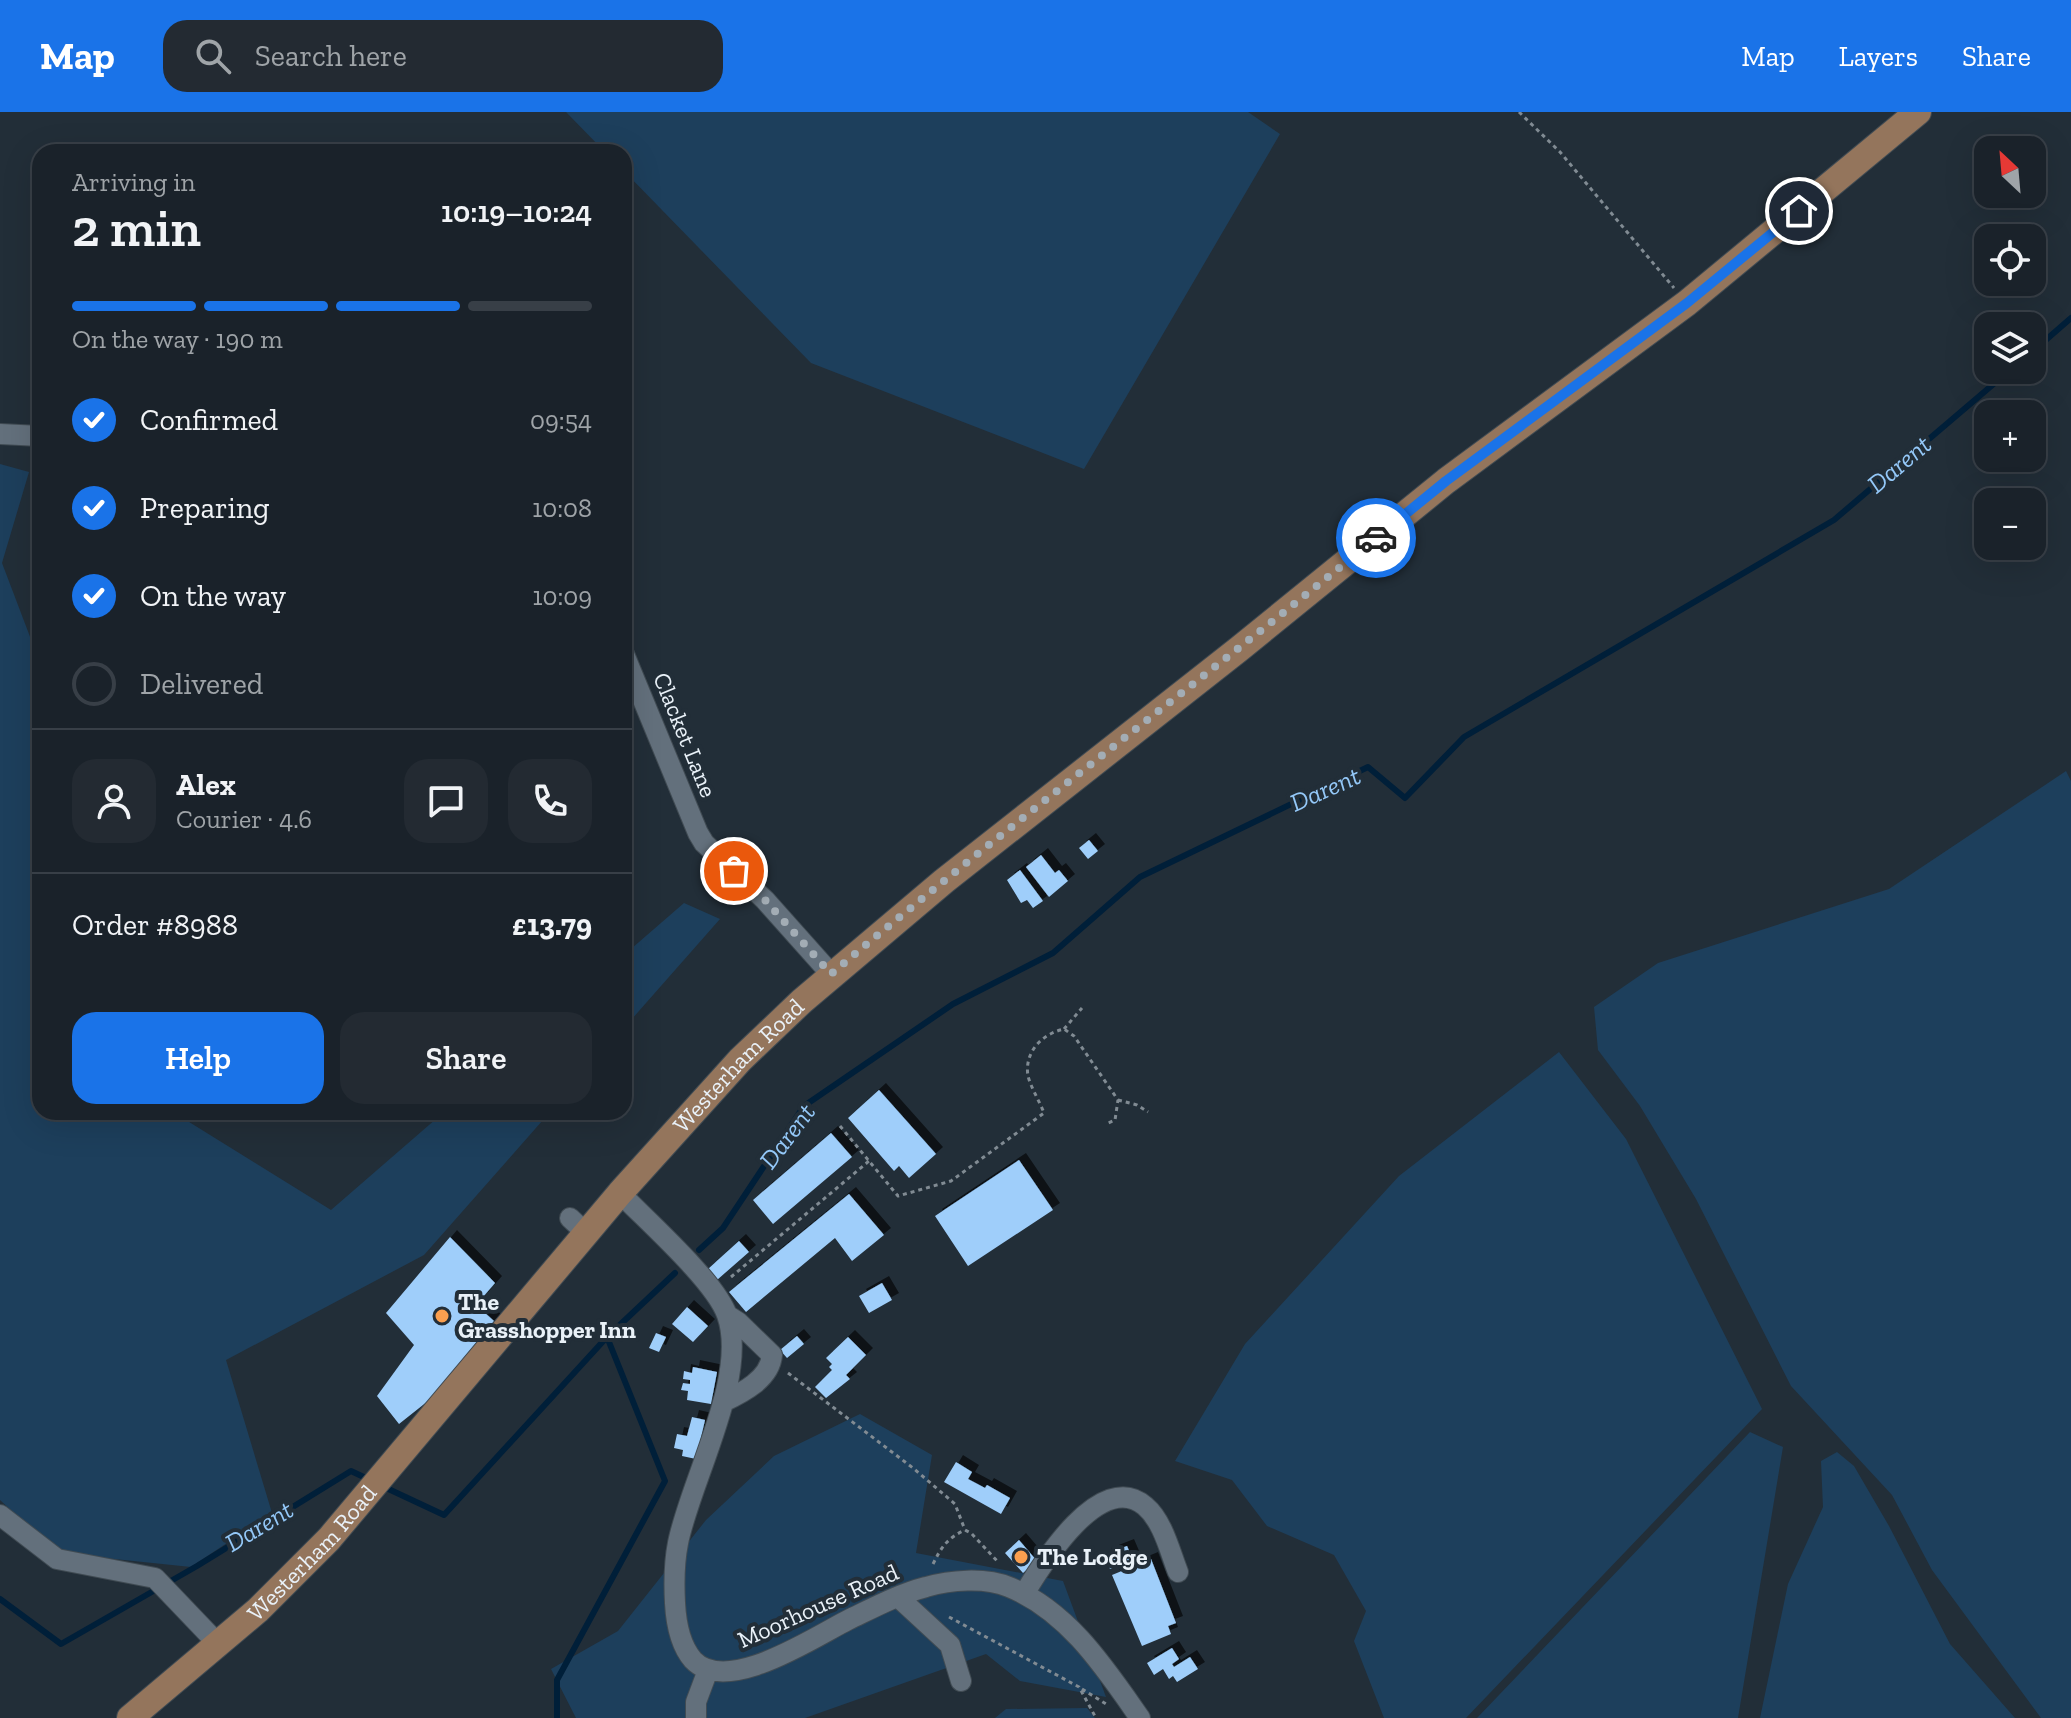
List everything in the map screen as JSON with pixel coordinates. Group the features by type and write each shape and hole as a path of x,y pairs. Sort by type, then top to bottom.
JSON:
{"main road":[{"name":"Westerham Road","path":"130,1718 219,1645 294,1575 377,1483 578,1225 620,1193 740,1060 831,974 1446,481 1687,303 1918,112"}],"street":[{"path":"0,434 32,436"},
{"name":"Clacket Lane","path":"632,673 698,833 765,900 831,974"},
{"path":"620,1193 718,1298 727,1315 731,1341 723,1402 678,1542 674,1584 676,1619 682,1642 694,1660 708,1670 696,1702 696,1718"},
{"path":"723,1402 740,1394 768,1372 772,1355 727,1315"},
{"path":"1024,1594 1051,1550 1092,1510 1115,1499 1127,1498 1147,1507 1155,1518 1178,1572"},
{"path":"0,1515 57,1559 155,1578 219,1645"},
{"name":"Moorhouse Road","path":"708,1670 732,1671 767,1662 898,1597 926,1587 952,1582 986,1582 1006,1585 1024,1594 1078,1635 1140,1718"},
{"path":"898,1597 950,1645 961,1681"}],"path":[{"path":"1519,112 1560,152 1687,303"},
{"path":"840,1126 898,1196 951,1181 1044,1113 1028,1076 1030,1053 1048,1033 1064,1029 1082,1008"},
{"path":"1064,1029 1074,1036 1118,1100 1137,1105 1148,1112"},
{"path":"1106,1124 1115,1120 1118,1100"},
{"path":"731,1277 869,1161"},
{"path":"771,1363 844,1415 955,1504 965,1530 1016,1580 1024,1594"},
{"path":"926,1587 929,1572 943,1545 965,1530"},
{"path":"947,1615 1079,1687 1096,1718"}],"shaded area":[{"path":"566,112 1248,112 1280,134 1084,469 811,363 632,179 632,144 597,144"},
{"path":"0,464 29,472 2,563 32,642 32,1120 186,1120 331,1210 435,1120 543,1120 424,1255 226,1360 272,1513 191,1567 57,1553 0,1500"},
{"path":"2066,771 2071,781 2071,1718 2041,1718 1932,1570 1892,1495 1791,1386 1696,1199 1640,1106 1598,1050 1594,1007 1658,963 1889,889"},
{"path":"684,903 720,919 632,1019 632,948"},
{"path":"1559,1052 1626,1139 1762,1409 1466,1718 1384,1718 1354,1641 1366,1611 1334,1555 1267,1526 1232,1480 1175,1461 1245,1344 1399,1176"},
{"path":"860,1414 932,1455 916,1553 1063,1581 1106,1697 1020,1681 986,1654 805,1718 576,1718 551,1669 618,1631 706,1520 774,1456"},
{"path":"1750,1432 1783,1447 1738,1718 1477,1718"},
{"path":"1837,1452 1854,1466 1950,1644 2015,1718 1760,1718 1788,1584 1823,1507 1821,1461"},
{"path":"1087,1708 1095,1718 995,1718 1006,1709"}],"building":[{"path":"1089,840 1098,851 1088,859 1079,848"},
{"path":"1041,855 1055,873 1059,870 1068,881 1049,897 1026,867"},
{"path":"1020,870 1043,901 1033,908 1027,900 1021,903 1007,880"},
{"path":"879,1090 936,1154 909,1178 899,1166 894,1171 848,1118"},
{"path":"831,1133 852,1157 773,1224 753,1200"},
{"path":"1019,1160 1053,1210 968,1266 935,1216"},
{"path":"849,1194 884,1235 852,1261 835,1238 746,1312 729,1292"},
{"path":"450,1237 495,1283 476,1305 494,1321 428,1401 399,1424 377,1396 414,1345 386,1313"},
{"path":"739,1241 749,1252 717,1280 708,1269"},
{"path":"882,1283 892,1300 869,1313 859,1296"},
{"path":"687,1307 708,1326 693,1342 672,1324"},
{"path":"656,1333 666,1337 659,1352 649,1348"},
{"path":"797,1336 804,1344 787,1358 780,1350"},
{"path":"848,1337 866,1355 846,1375 850,1379 826,1398 815,1387 832,1370 829,1367 832,1364 826,1358"},
{"path":"693,1367 717,1372 711,1404 687,1400 688,1391 681,1390 683,1383 690,1384 690,1380 683,1379 684,1371 692,1373"},
{"path":"692,1417 705,1420 696,1459 682,1456 683,1450 674,1448 677,1434 687,1436"},
{"path":"956,1462 972,1472 968,1479 1010,1498 1001,1514 944,1482"},
{"name":"The Lodge","path":"1019,1540 1037,1561 1023,1573 1005,1553"},
{"path":"1127,1546 1133,1560 1110,1569 1104,1555"},
{"path":"1151,1559 1176,1623 1168,1626 1171,1634 1142,1646 1112,1575"},
{"path":"1172,1648 1179,1659 1172,1664 1174,1667 1190,1657 1198,1669 1177,1682 1173,1676 1169,1679 1163,1669 1154,1675 1147,1663"}],"waterway":[{"name":"Darent","path":"2046,340 2071,318"},
{"name":"Darent","path":"699,1250 723,1228 804,1106 953,1004 1053,953 1140,877 1368,767 1405,798 1464,737 1834,520 1994,384"},
{"name":"Darent","path":"382,1486 444,1515 607,1337 675,1273"},
{"path":"557,1718 557,1680 665,1481 607,1337"},
{"name":"Darent","path":"0,1599 61,1644 197,1566 351,1471 368,1479"}],"way so far":[{"path":"734,871 765,900 831,974 1376,538"}],"place":[{"name":"The Grasshopper Inn","path":"442,1316"},
{"name":"The Lodge","path":"1021,1557"}],"route":[{"path":"1376,538 1446,481 1687,303 1799,211"}]}
